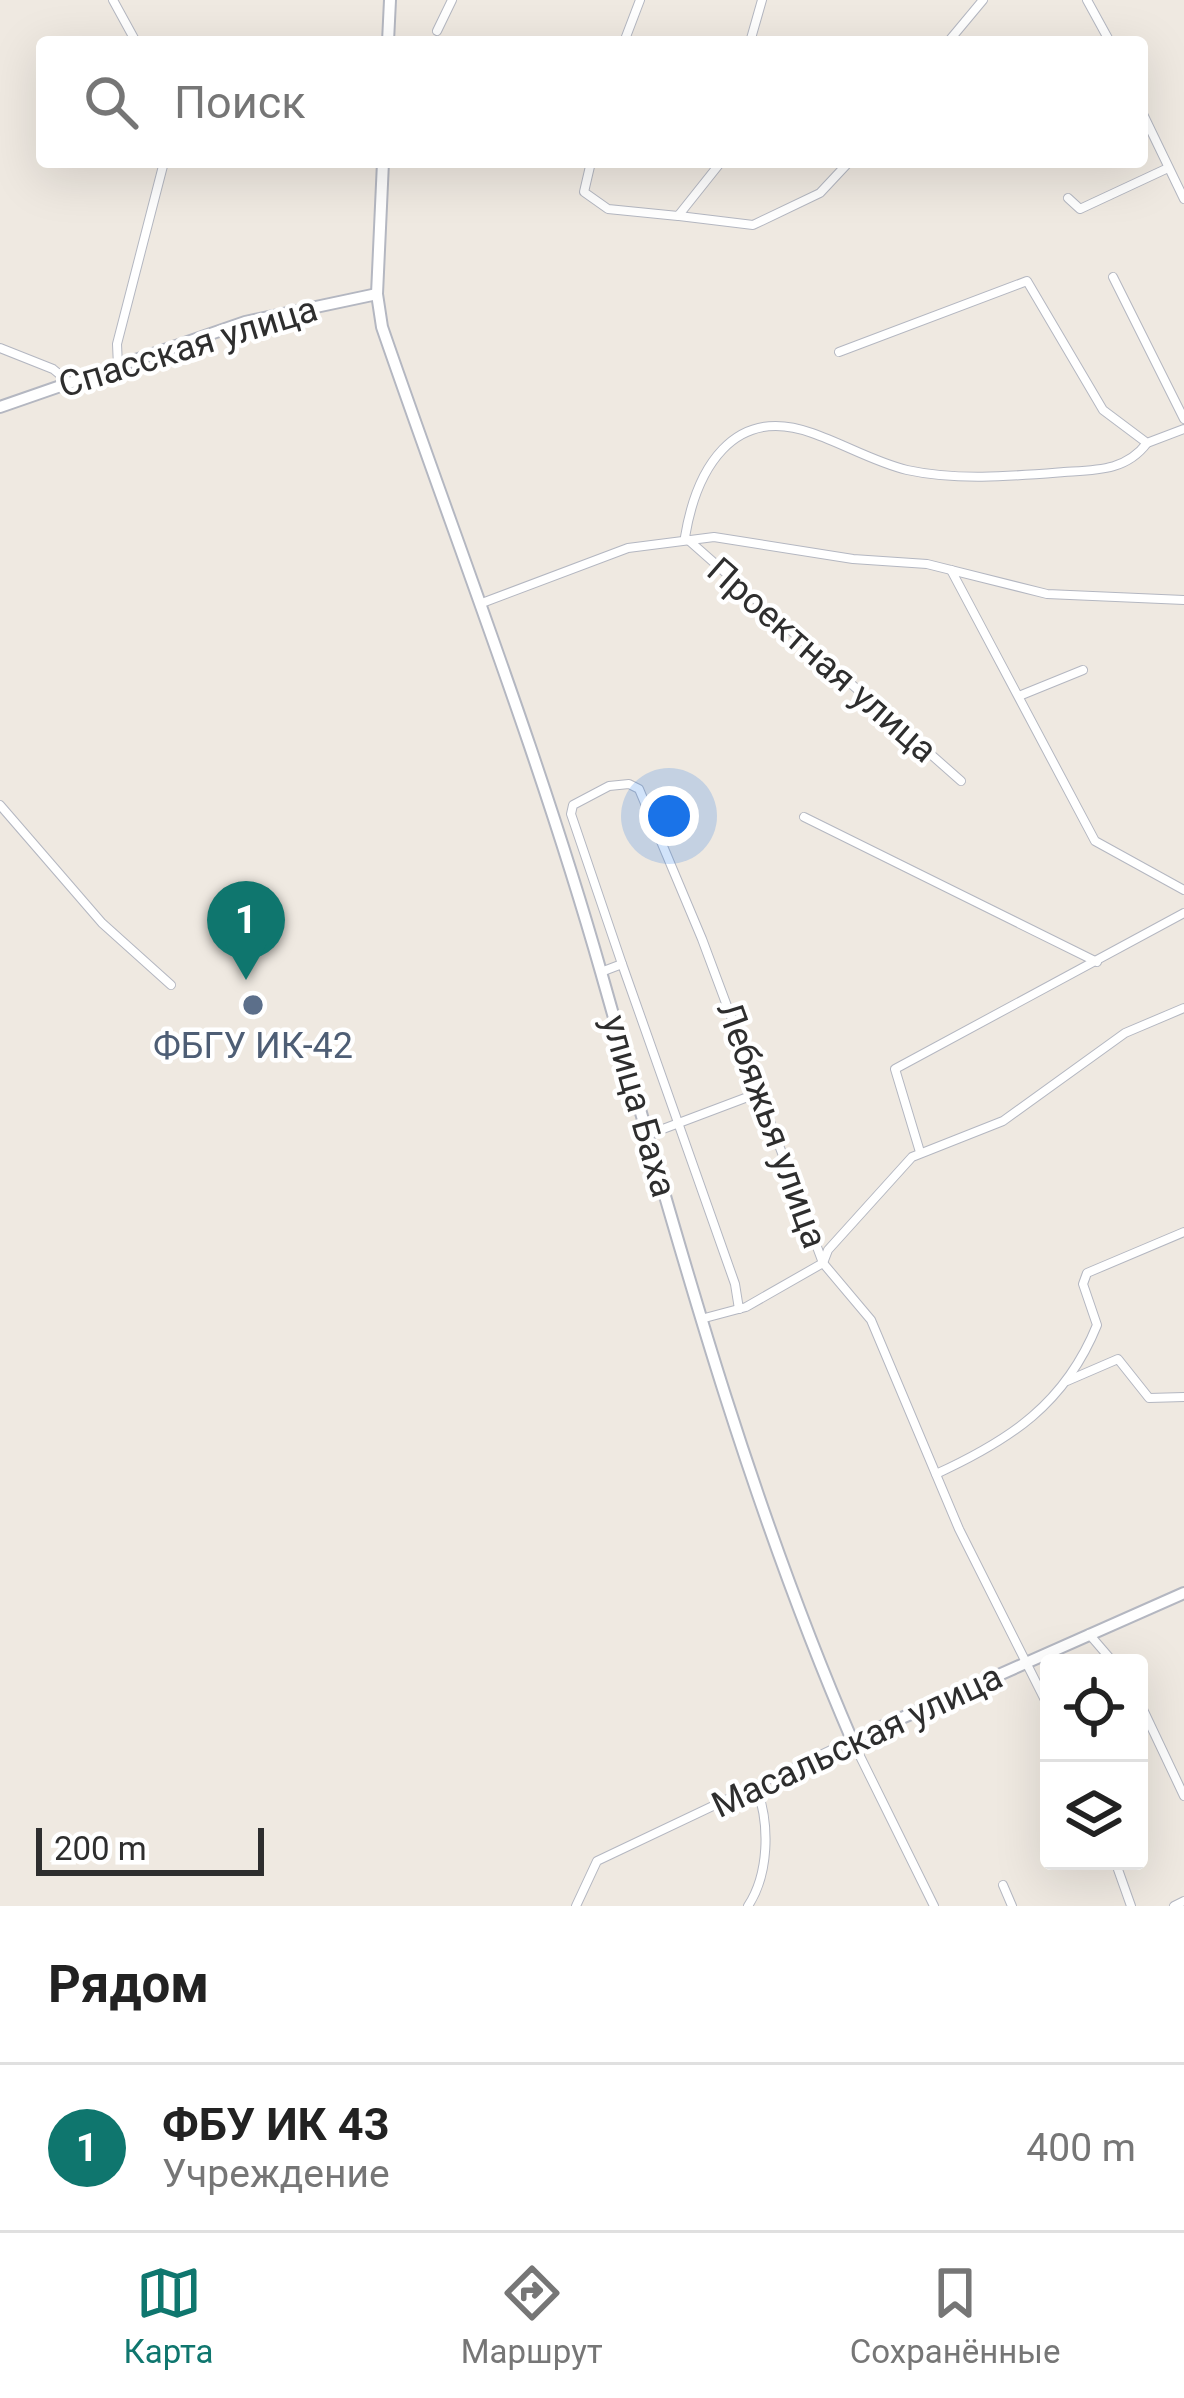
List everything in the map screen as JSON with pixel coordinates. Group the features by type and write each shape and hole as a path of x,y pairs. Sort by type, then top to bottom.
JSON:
{"street":[{"path":"113,0 133,36"},
{"path":"388,36 389,0"},
{"path":"437,31 452,0"},
{"path":"626,36 640,0"},
{"path":"752,36 762,0"},
{"path":"953,36 983,0"},
{"path":"1088,0 1107,36"},
{"path":"1148,125 1184,199"},
{"path":"118,366 117,344 162,168"},
{"name":"улица Баха","path":"383,168 377,294 389,348 482,603 601,972 734,1430 852,1740 934,1906"},
{"path":"590,168 584,193 608,209 753,224 820,193 843,168"},
{"path":"678,216 716,168"},
{"path":"1068,198 1080,209 1168,168"},
{"path":"1113,277 1184,419"},
{"path":"839,352 1027,281 1102,410 1147,443"},
{"name":"Спасская улица","path":"0,407 245,322 377,294"},
{"path":"0,348 53,369 71,384"},
{"path":"685,538 694,495 724,445 758,430 808,431 923,473 1008,477 1105,470 1139,454 1147,443 1184,429"},
{"path":"482,603 628,548 685,538 745,540 853,560 950,569 1047,594 1184,600"},
{"name":"Проектная улица","path":"685,538 961,782"},
{"path":"950,569 1095,841 1184,890"},
{"path":"1018,696 1083,670"},
{"name":"Лебяжья улица","path":"622,964 572,814 573,805 609,786 629,784 639,789 761,1092 823,1263 871,1320 936,1474 1040,1690"},
{"path":"0,805 102,922 171,985"},
{"path":"804,818 1097,962"},
{"path":"920,1152 895,1069 1184,913"},
{"path":"601,972 622,964 735,1284 739,1309"},
{"path":"699,1319 739,1309 823,1263 894,1174 920,1152 1003,1121 1125,1033 1184,1008"},
{"path":"645,1136 761,1092"},
{"path":"936,1474 1010,1438 1066,1382 1097,1325 1083,1284 1087,1273 1184,1232"},
{"path":"1066,1382 1118,1359 1149,1398 1184,1397"},
{"name":"Масальская улица","path":"576,1906 597,1861 1088,1632 1184,1593"},
{"path":"1088,1632 1106,1654"},
{"path":"1148,1720 1184,1796"},
{"path":"748,1906 763,1878 767,1823 757,1790"},
{"path":"1118,1870 1131,1906"},
{"path":"1003,1885 1012,1906"},
{"path":"1174,1906 1184,1901"}],"place":[{"name":"ФБУ ИК 43","path":"246,980"},
{"name":"ФБГУ ИК-42","path":"253,1005"}]}
